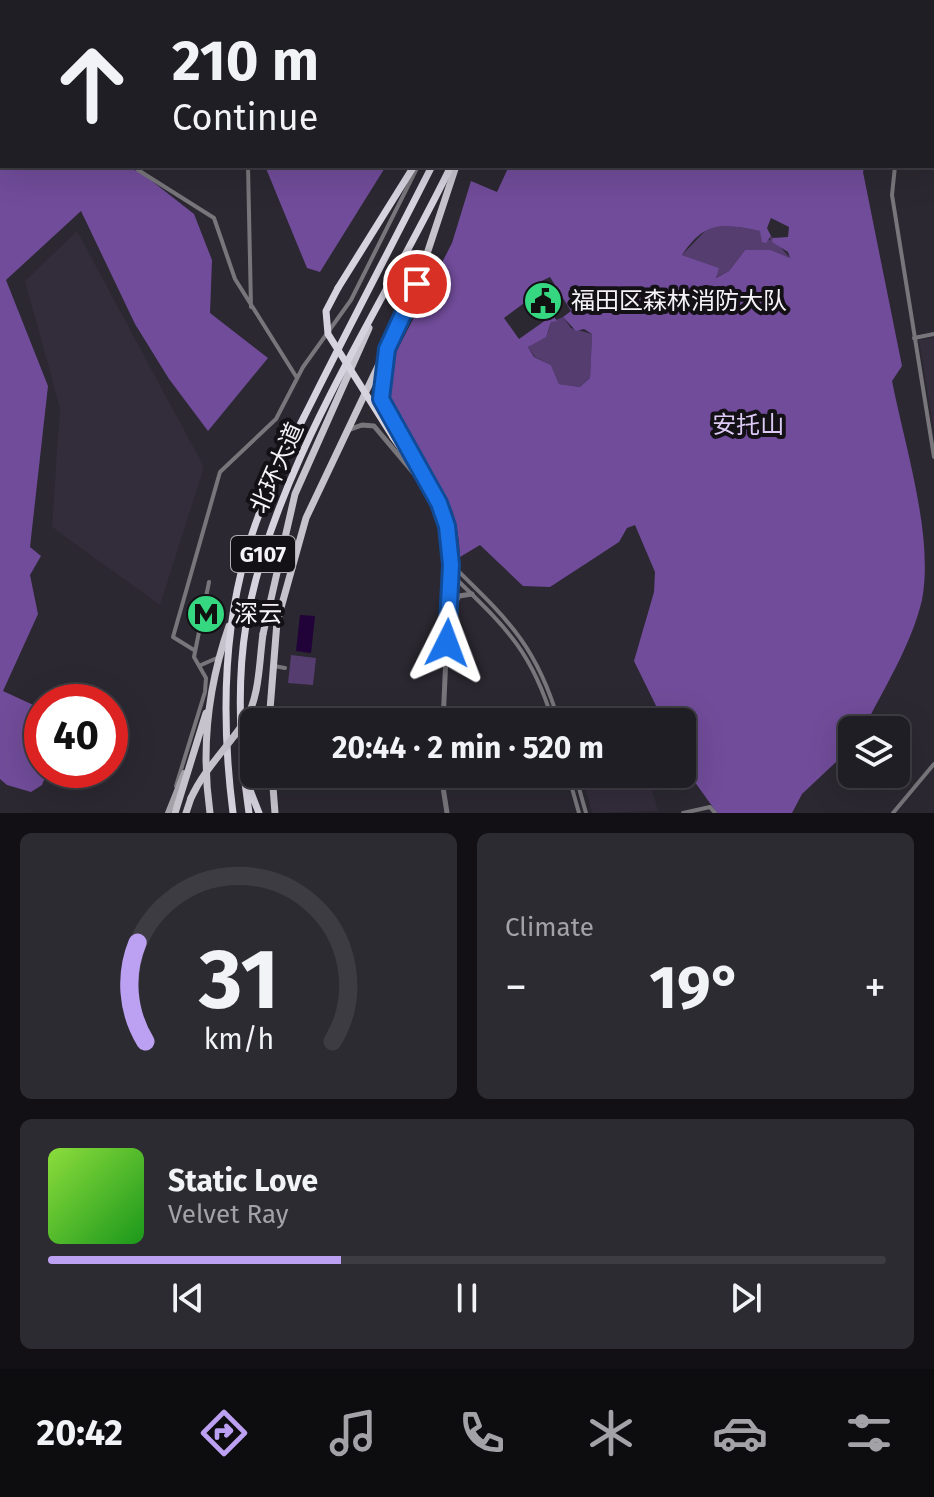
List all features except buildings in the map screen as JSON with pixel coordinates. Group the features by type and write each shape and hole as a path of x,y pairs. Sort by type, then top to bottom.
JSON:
{"highway":[{"path":"415,168 326,311 328,334 431,491"},
{"name":"北环大道","path":"233,813 225,706 231,621 246,555 269,489 431,168"},
{"name":"北环大道","path":"242,708 242,655 261,563 302,457 452,168"},
{"name":"北环大道","path":"246,788 249,813"},
{"path":"251,788 259,813"}],"main road":[{"path":"270,708 277,622 306,518 429,254 452,168"},
{"path":"186,813 209,763 245,721 252,706 263,634 295,494 373,317"},
{"path":"210,813 205,750 210,699 218,658 231,621"},
{"path":"175,813 210,699"},
{"path":"168,813 199,736"},
{"path":"273,788 275,813"}],"street":[{"path":"248,168 251,309"},
{"path":"194,650 173,637 220,472 268,429 297,378 351,300 415,168"},
{"path":"895,168 892,195 934,457"},
{"path":"138,170 214,218 235,279 297,378"},
{"path":"914,338 934,334"},
{"path":"387,349 381,399 447,526 451,564 444,708"},
{"path":"344,432 357,426 374,426 406,468 431,491"},
{"path":"451,564 528,645 544,674 555,708"},
{"path":"450,573 509,631 528,658 548,708"},
{"path":"168,813 205,692 206,678 194,657 194,650 209,582"},
{"path":"448,617 459,596 472,594"},
{"path":"201,665 218,658"},
{"path":"272,666 285,668"},
{"path":"893,813 934,764"},
{"path":"443,788 447,813"},
{"path":"572,788 579,813"},
{"path":"579,788 586,813"},
{"path":"683,813 710,807 715,813"}],"shaded area":[{"path":"721,224 761,231 761,238 770,240 771,236 790,258 771,250 745,250 729,271 715,278 718,268 682,255 706,230"},
{"path":"77,231 204,467 160,605 52,527 60,408 25,281"},
{"path":"563,317 571,328 592,334 590,378 580,387 559,384 551,365 535,357 528,347 548,332 551,322"},
{"path":"934,338 934,431 919,340"},
{"path":"300,615 315,616 311,653 296,651"},
{"path":"291,655 316,658 313,685 288,683"},
{"path":"652,788 658,811 592,813 586,790"}],"green space":[{"path":"0,168 130,168 143,174 194,214 212,260 210,313 268,358 208,431 169,379 135,324 81,211 6,280 48,386 30,547 41,556 30,575 38,614 3,691 24,701 24,788 37,788 31,792 7,785 0,779"},
{"path":"266,168 385,168 320,272 307,268"},
{"name":"安托山","path":"508,168 864,168 902,366 892,381 921,520 925,575 917,617 870,716 838,716 838,760 802,794 792,813 717,813 696,784 696,708 657,708 634,661 654,592 655,572 635,525 627,528 619,542 550,587 523,586 480,545 460,557 457,529 449,503 397,422 386,388 387,370 452,243 471,181 497,192","holes":["771,218 789,227 788,237 773,238 772,242 788,252 790,258 771,250 745,250 729,271 716,278 719,268 682,255 699,235 716,227 760,231 762,242 766,243 771,236 767,228","550,277 571,311 563,317 576,331 584,329 592,334 590,378 580,387 559,384 551,365 534,357 528,347 546,337 551,322 557,321 553,315 519,339 504,318 535,295 533,285"]}],"place":[{"name":"福田区森林消防大队","path":"543,301"},
{"name":"深云","path":"206,614"}],"route":[{"path":"417,284 387,349 381,376 381,399 384,410 445,517 451,546 447,643"}]}
